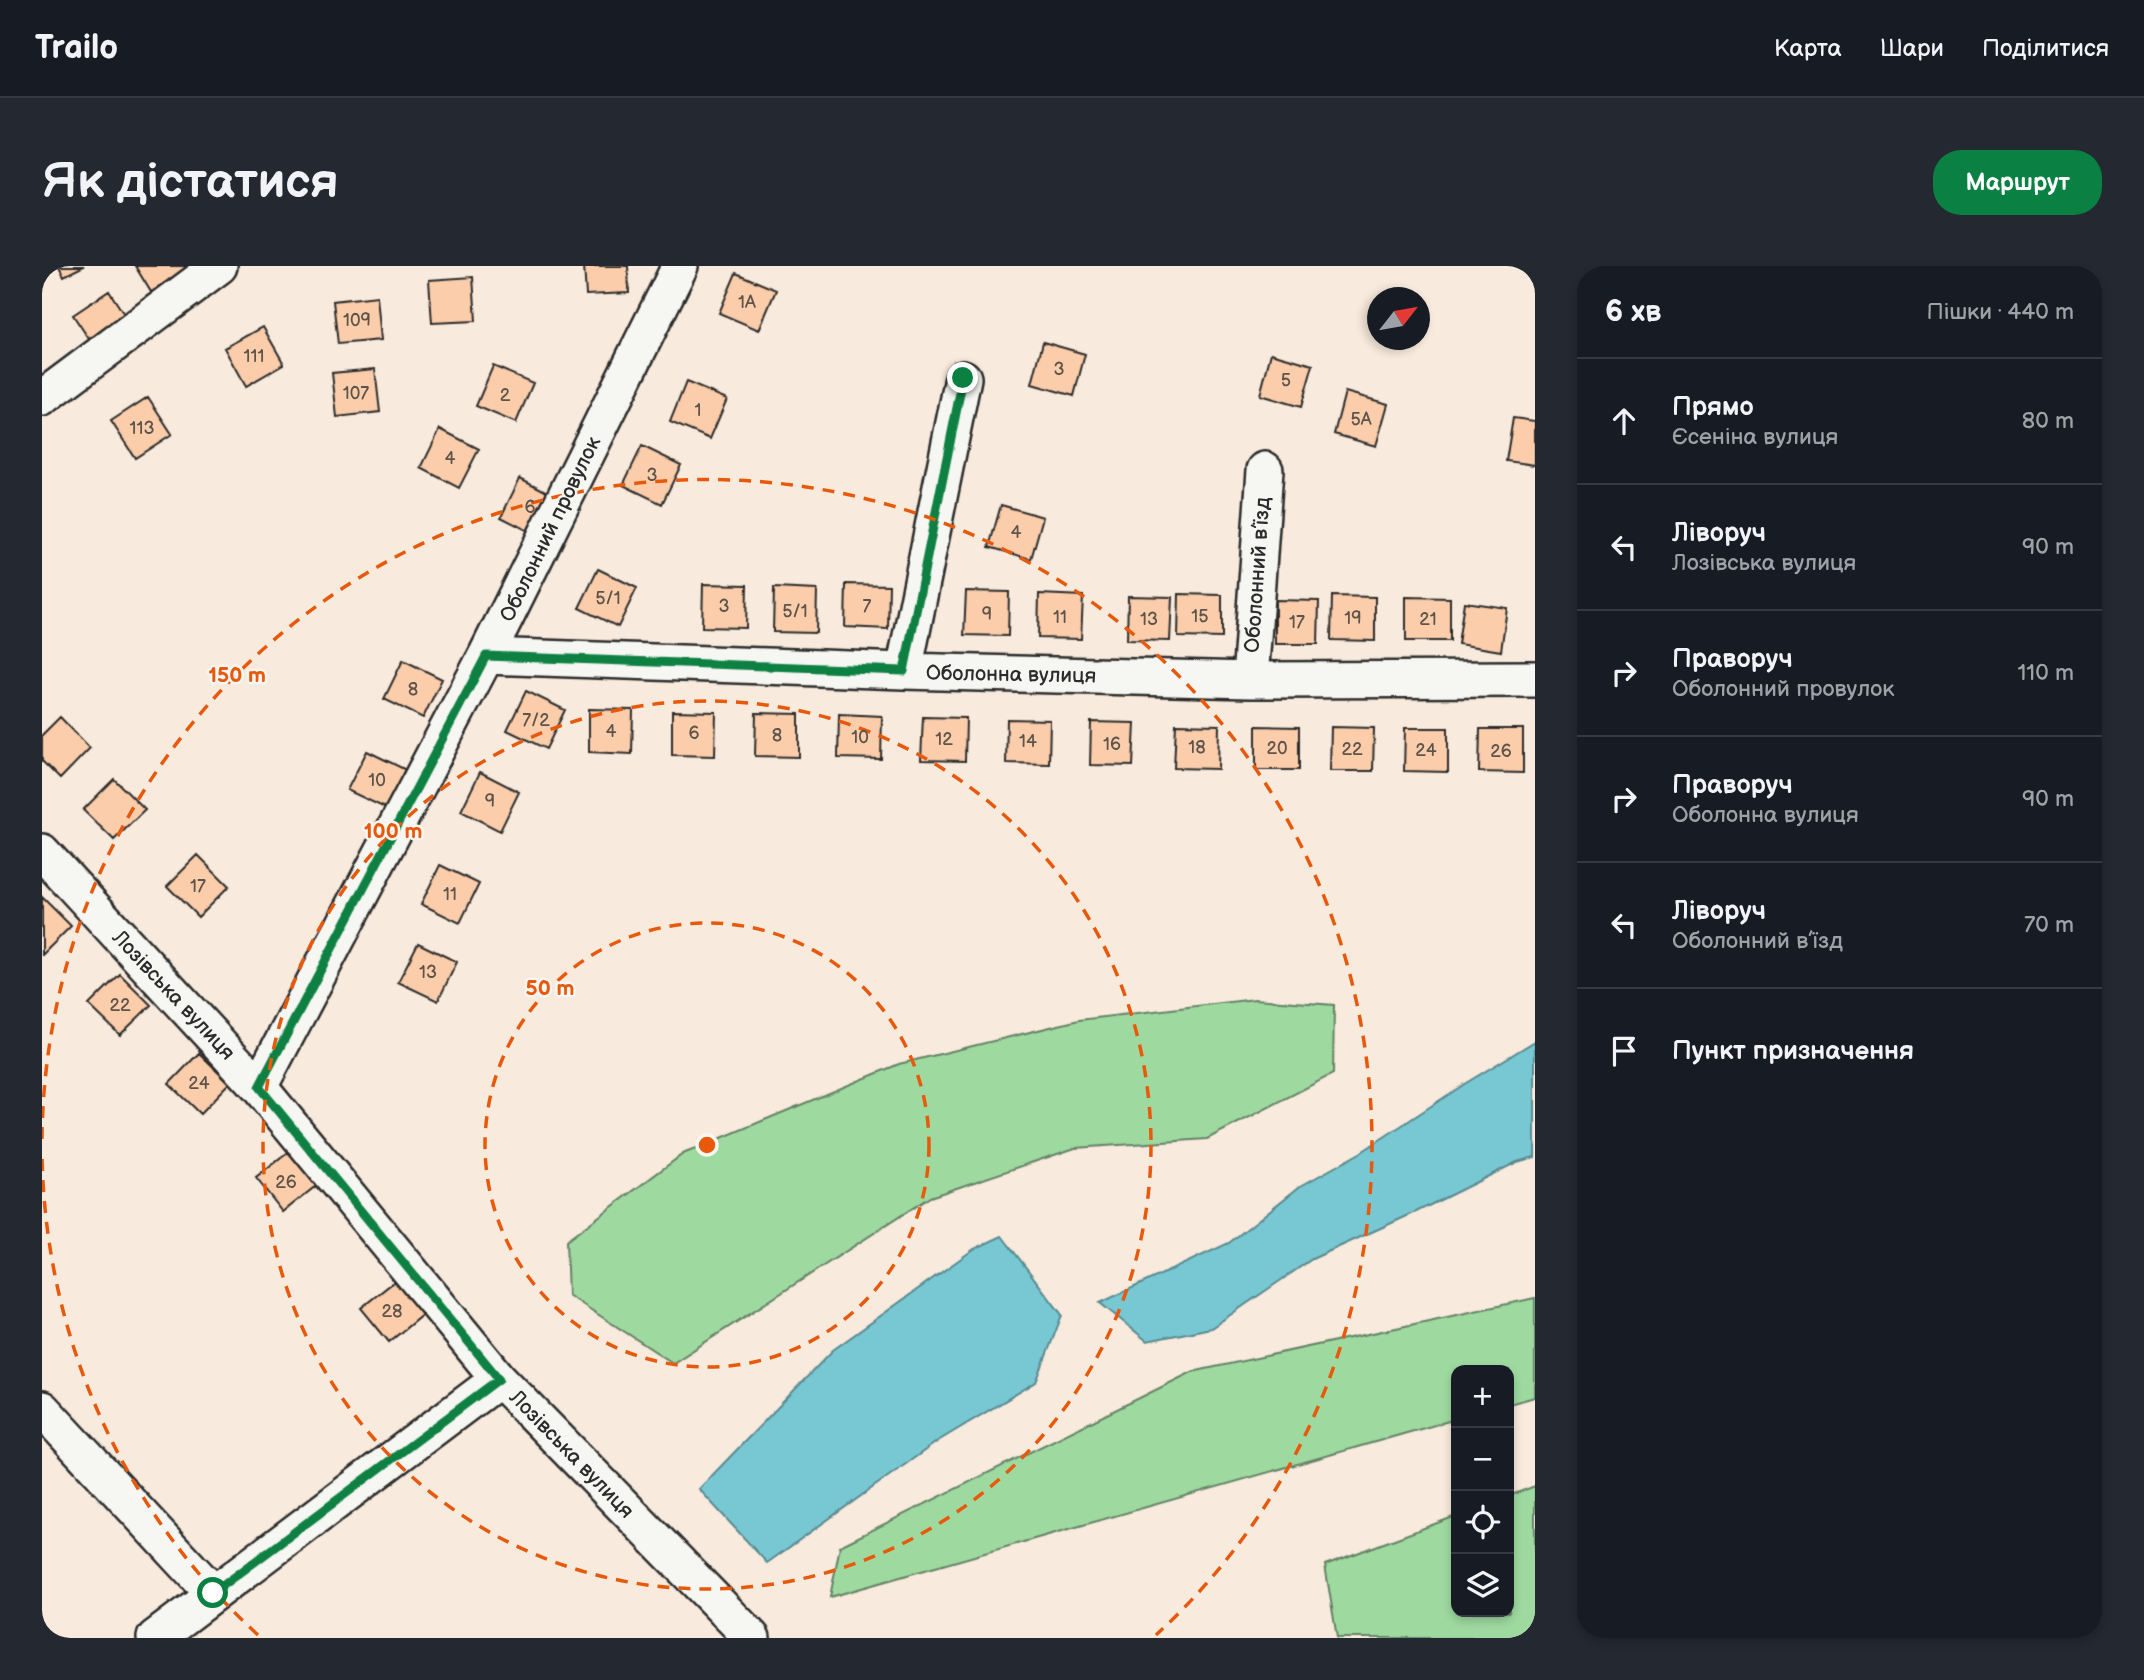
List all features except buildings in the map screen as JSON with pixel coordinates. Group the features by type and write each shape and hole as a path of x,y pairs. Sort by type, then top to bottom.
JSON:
{"street":[{"path":"42,398 219,266"},
{"name":"Оболонний провулок","path":"259,1087 486,656 680,266"},
{"path":"904,671 963,378"},
{"name":"Оболонний в’їзд","path":"1250,680 1265,470"},
{"name":"Оболонна вулиця","path":"486,656 1250,680 1535,679"},
{"name":"Лозівська вулиця","path":"42,852 259,1087 499,1379 752,1638"},
{"path":"155,1638 499,1379"},
{"path":"42,1409 213,1593"}],"green space":[{"path":"1255,999 1334,1005 1333,1074 1207,1139 1075,1148 930,1197 673,1363 568,1295 566,1241 683,1154 899,1064 1079,1020"},
{"path":"1535,1298 1535,1397 1514,1403 1514,1365 1451,1365 1451,1420 830,1597 840,1546 1192,1372"},
{"path":"1535,1486 1535,1638 1337,1638 1325,1565 1451,1518 1451,1617 1514,1617 1514,1494"}],"water":[{"path":"1535,1041 1535,1157 1517,1162 1312,1259 1211,1328 1147,1341 1100,1303 1229,1243 1299,1187 1360,1153"},
{"path":"1002,1236 1062,1315 1036,1382 938,1441 767,1563 699,1489 833,1350 974,1249"}],"route":[{"path":"213,1593 499,1379 259,1087 486,656 904,671 963,378"}]}
